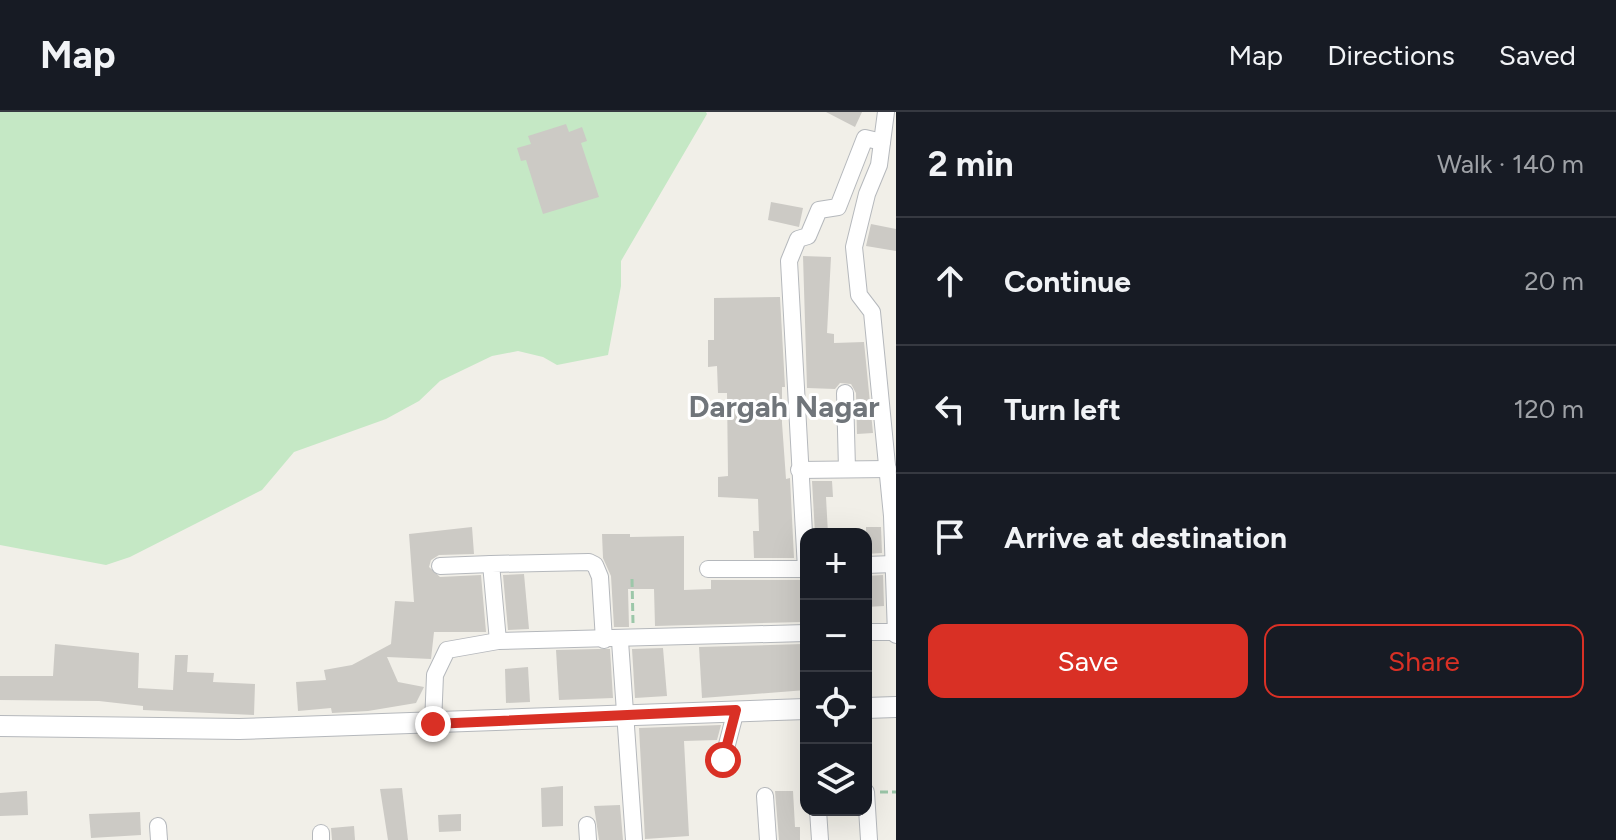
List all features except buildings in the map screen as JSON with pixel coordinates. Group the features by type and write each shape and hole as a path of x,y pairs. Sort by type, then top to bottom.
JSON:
{"street":[{"path":"872,632 896,633 894,516 872,312 859,295 854,247 867,194 879,165 886,112"},
{"path":"803,528 789,261 798,239 808,236 819,210 838,207 865,138 882,142"},
{"path":"845,393 847,469"},
{"path":"799,470 888,469"},
{"path":"491,564 498,641"},
{"path":"440,566 595,565 619,640 634,840"},
{"path":"872,566 894,572"},
{"path":"708,569 800,569"},
{"path":"433,724 435,675 447,650 498,641 800,633"},
{"path":"872,708 896,707"},
{"path":"0,726 239,729 800,709"},
{"path":"723,760 736,710"},
{"path":"765,796 768,840"},
{"path":"818,816 820,840"},
{"path":"868,816 869,840"}],"path":[{"path":"619,640 632,579"}],"green space":[{"path":"0,112 707,114 621,261 621,286 608,355 557,365 543,357 518,351 492,356 440,381 419,401 386,419 294,452 262,490 130,557 106,565 0,545"}],"district":[{"name":"Dargah Nagar","path":"784,406"}],"route":[{"path":"433,724 736,710 723,760"}]}
